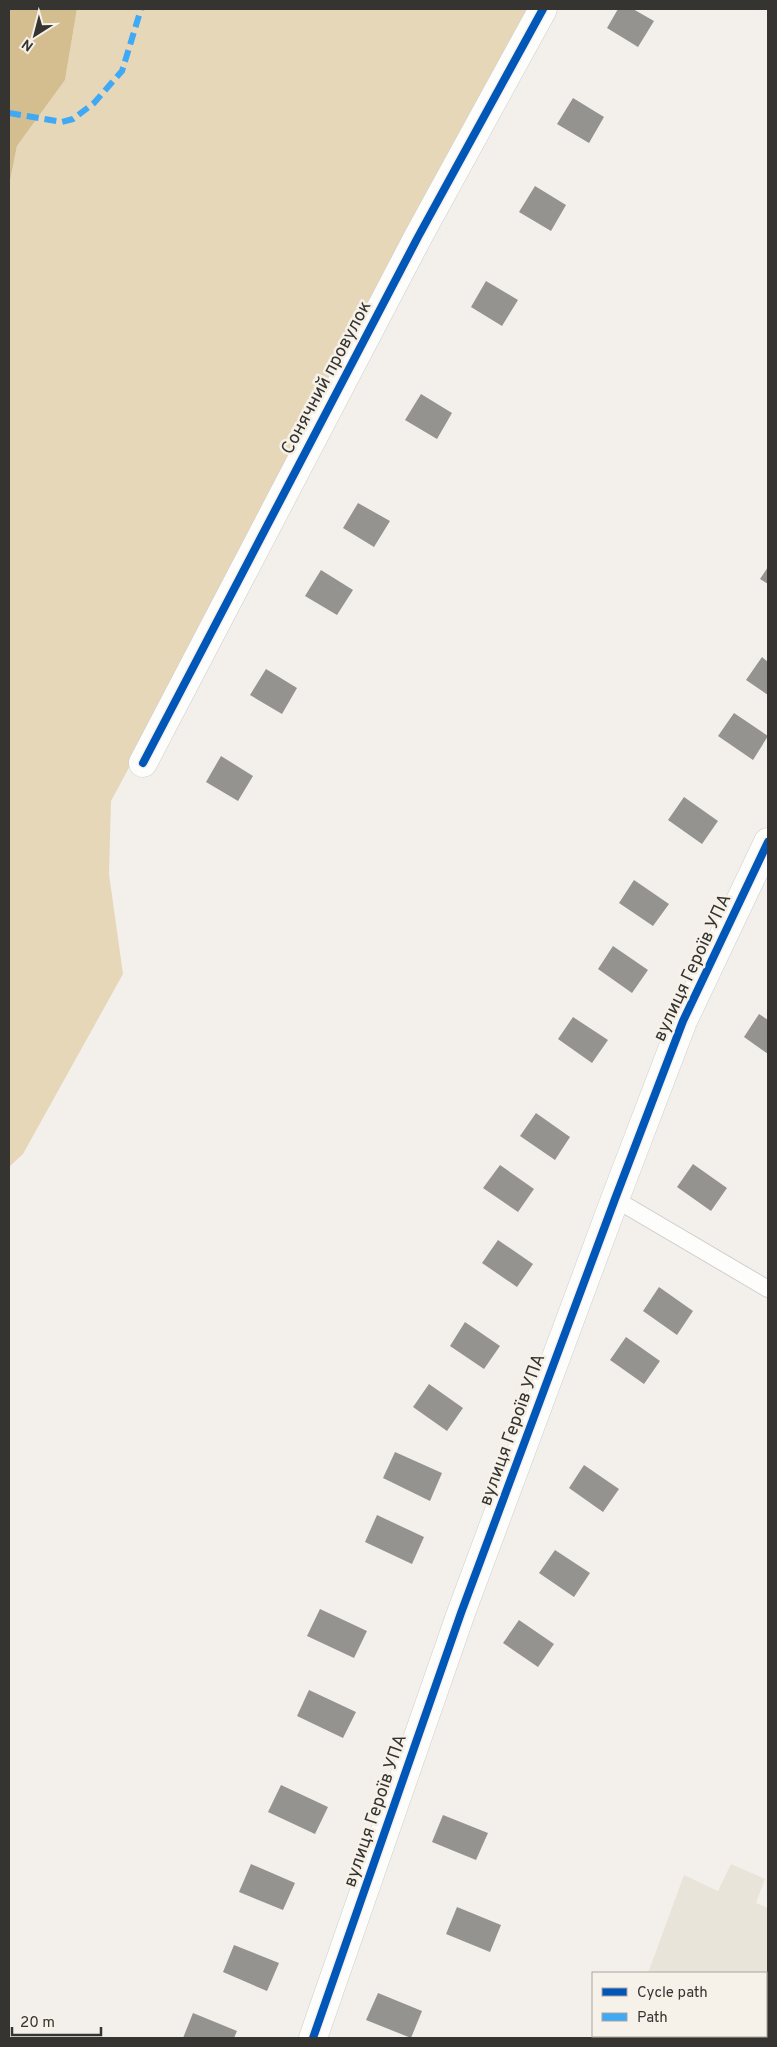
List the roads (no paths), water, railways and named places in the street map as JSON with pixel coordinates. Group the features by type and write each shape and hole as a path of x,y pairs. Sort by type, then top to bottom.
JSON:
{"street":[{"name":"Сонячний провулок","path":"142,763 418,237 543,9"},
{"name":"вулиця Героїв УПА","path":"313,2038 461,1612 615,1199 683,1021 768,842"}],"lane":[{"path":"615,1199 768,1289"}]}
